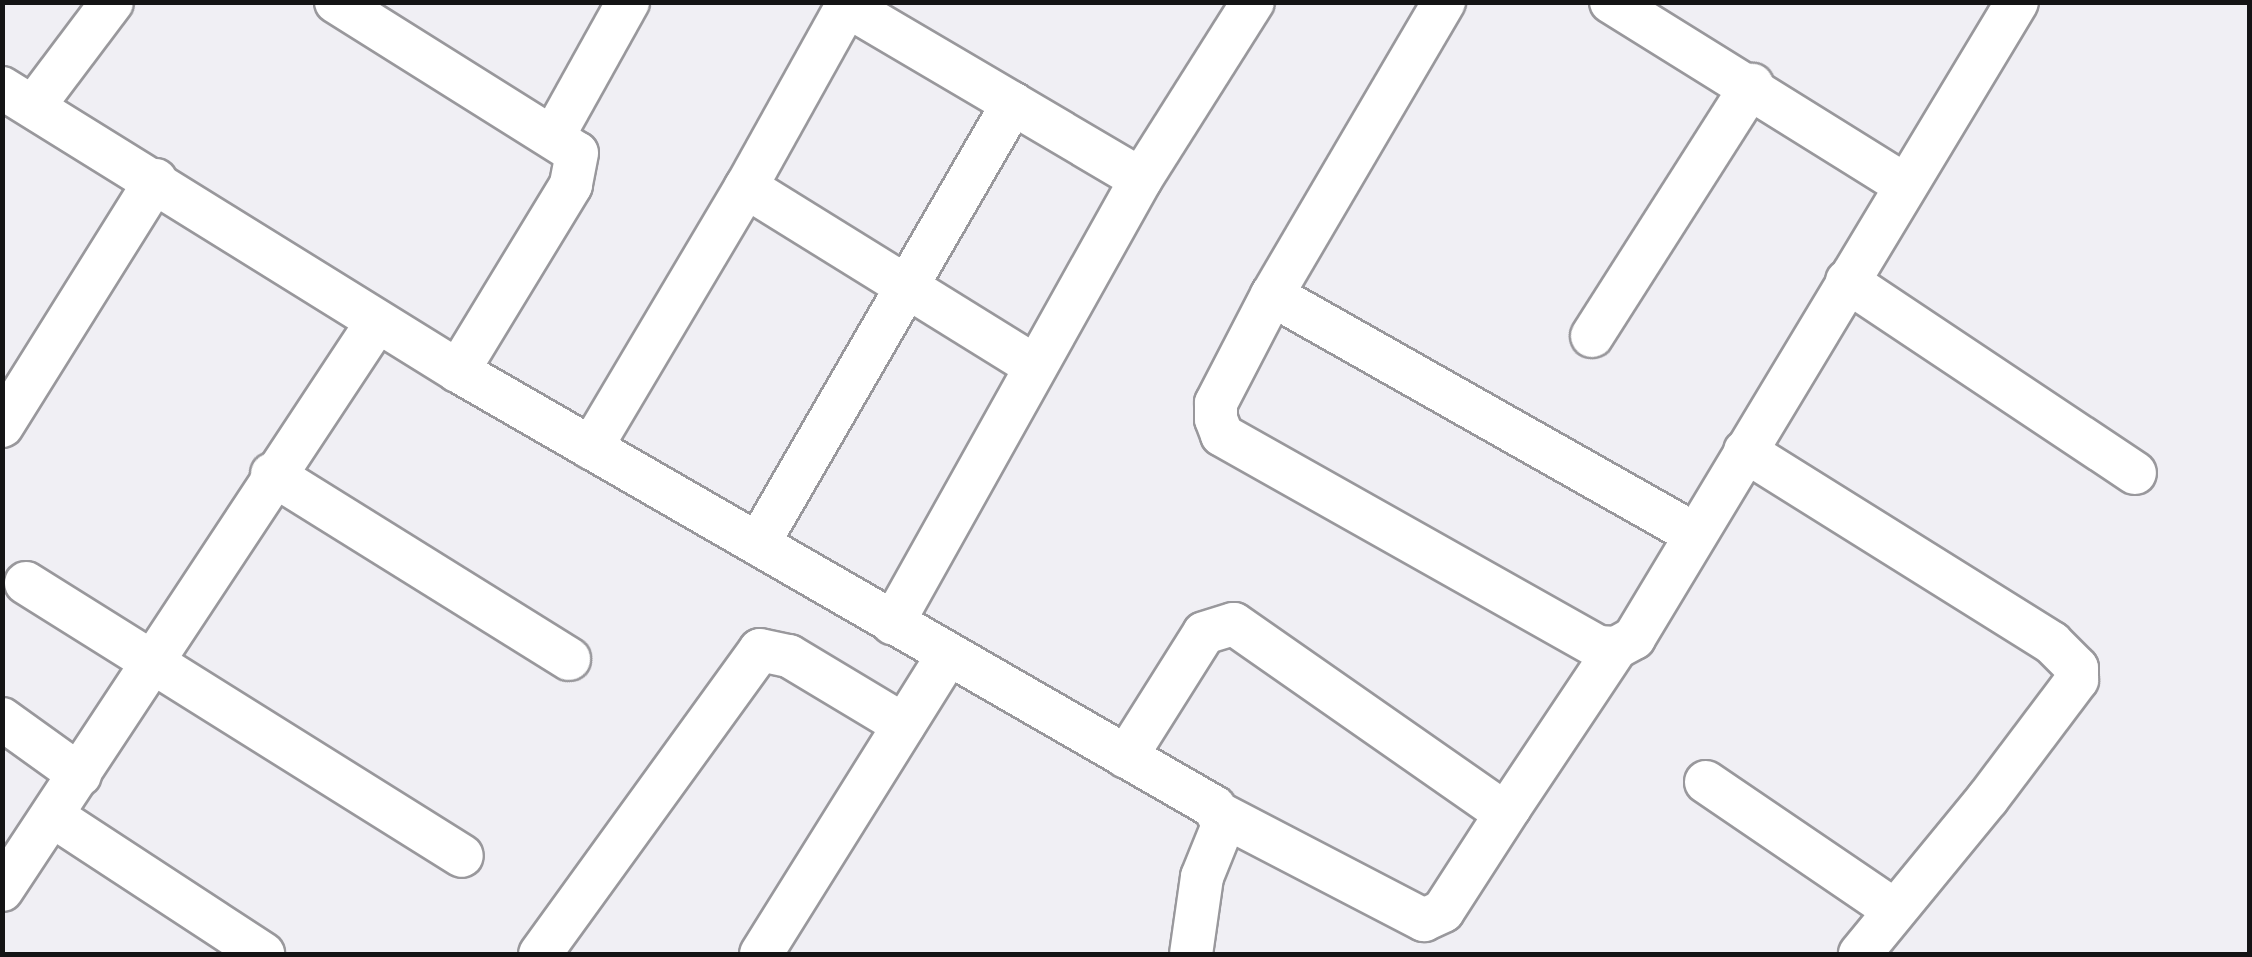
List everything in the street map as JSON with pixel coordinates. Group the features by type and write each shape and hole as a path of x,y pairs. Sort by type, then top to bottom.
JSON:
{"street":[{"path":"112,2 20,96 458,370 1220,814 1424,920 1443,910 1616,648 1634,638 2017,2"},
{"path":"336,2 554,135 576,153 576,173 458,370"},
{"path":"554,135 628,2"},
{"path":"893,622 1033,365 1141,179 1253,2"},
{"path":"1444,2 1272,295 1216,403 1222,436 1598,647 1616,648"},
{"path":"1611,2 1752,85 1905,185"},
{"path":"591,448 746,187 848,4 1141,179"},
{"path":"1592,336 1752,85"},
{"path":"758,544 1012,103"},
{"path":"2,426 156,180"},
{"path":"746,187 1033,365"},
{"path":"1847,281 2135,473"},
{"path":"1272,295 1695,534"},
{"path":"2,890 54,817 272,474 377,322"},
{"path":"1745,452 2052,643 2077,668 2077,680 1988,798 1892,909 1860,954"},
{"path":"272,474 568,659"},
{"path":"26,583 462,856"},
{"path":"1126,756 1204,632 1234,624 1495,806 1510,807"},
{"path":"540,954 760,650 789,656 904,725"},
{"path":"762,954 948,655"},
{"path":"2,719 80,775"},
{"path":"1706,782 1892,909"},
{"path":"1191,954 1202,878 1220,835 1220,814"},
{"path":"54,817 263,954"}]}
